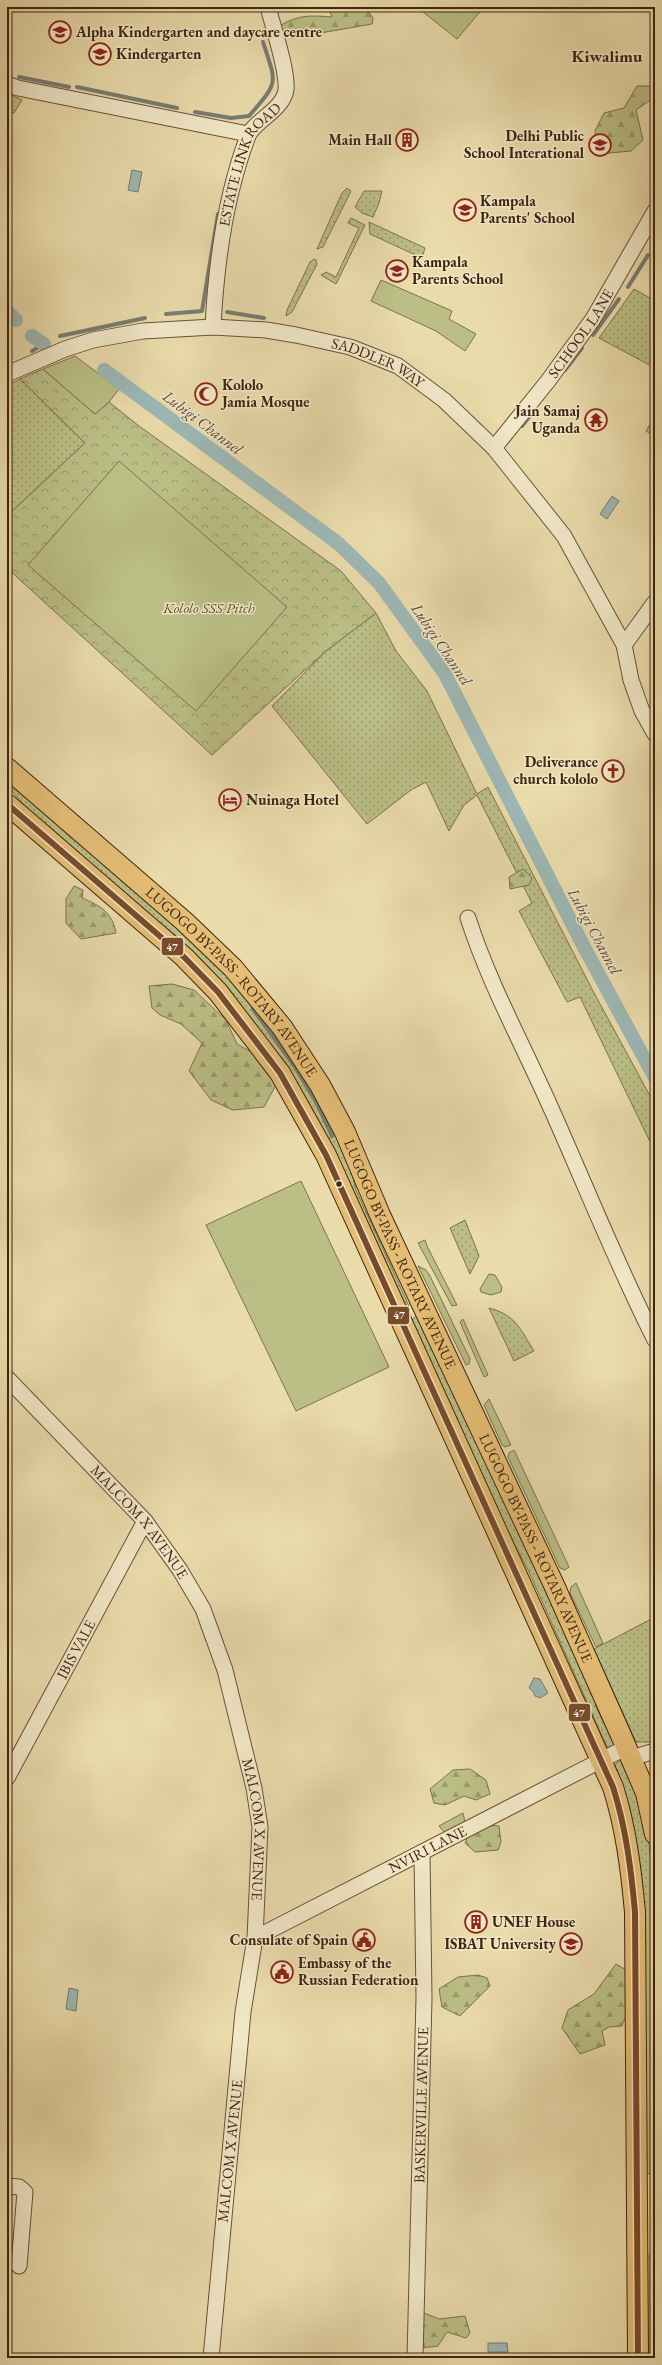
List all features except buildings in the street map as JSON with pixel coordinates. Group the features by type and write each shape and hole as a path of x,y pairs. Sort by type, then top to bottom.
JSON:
{"main road":[{"name":"LUGOGO BY-PASS - ROTARY AVENUE","path":"7,768 200,936 244,980 282,1027 320,1085 345,1132 421,1303 554,1585 629,1752 646,1793 655,1834"},
{"name":"LUGOGO BY-PASS - ROTARY AVENUE","path":"7,804 184,957 218,992 241,1019 280,1073 318,1139 602,1761 622,1815 628,1849 635,1912 638,2358"},
{"path":"399,1317 412,1314 418,1310 421,1303"}],"street":[{"name":"ESTATE LINK ROAD","path":"213,327 221,244 248,134 275,108 285,92 285,74 268,7"},
{"path":"7,84 18,88 248,134"},
{"name":"SCHOOL LANE","path":"494,448 548,382 593,319 655,211"},
{"name":"SADDLER WAY","path":"7,374 64,349 93,340 143,331 213,327 266,330 350,347 385,360 405,370 420,381 494,448 564,536 624,645 631,680 646,721 655,734"},
{"path":"624,645 655,602"},
{"path":"468,918 479,951 550,1105 608,1242 655,1340"},
{"name":"MALCOM X AVENUE","path":"7,1378 145,1521 180,1570 203,1609 225,1670 246,1749 260,1827 255,1938 243,2012 211,2358"},
{"name":"IBIS VALE","path":"7,1778 145,1521"},
{"name":"NVIRI LANE","path":"255,1938 602,1761 629,1752 655,1751"},
{"name":"BASKERVILLE AVENUE","path":"414,2358 424,1998 422,1853"},
{"path":"7,2186 19,2187 25,2192 19,2266"}],"green space":[{"path":"328,7 365,7 373,18 372,24 292,38 276,28 297,18 316,16 332,17"},
{"path":"417,7 484,7 457,39"},
{"path":"637,86 650,86 652,99 636,110 643,140 631,151 599,154 595,131 604,113 624,108"},
{"path":"7,93 22,100 14,113 7,111"},
{"path":"347,188 351,191 323,247 317,249 342,193"},
{"path":"364,191 382,191 373,217 362,213 355,207"},
{"path":"351,218 365,225 336,284 321,275 326,272 336,277 359,228 348,223"},
{"path":"369,222 425,248 422,258 370,234"},
{"path":"314,259 316,260 317,264 292,312 286,316 287,310 310,262"},
{"path":"381,280 452,311 449,319 476,334 465,351 436,331 371,301"},
{"path":"634,289 655,301 655,368 599,338"},
{"path":"75,356 119,389 109,402 95,414 43,369"},
{"name":"Kololo SSS Pitch","path":"43,369 95,414 109,402 139,426 341,571 376,613 326,651 212,755 7,568 7,516 85,443 20,379"},
{"path":"20,379 85,443 7,516 7,386"},
{"path":"655,416 655,437 646,431"},
{"path":"119,461 287,607 196,711 28,565"},
{"path":"376,613 396,651 427,691 477,794 488,787 593,991 655,1105 655,1152 580,997 567,1002 519,911 532,903 477,795 464,805 449,831 426,782 411,790 367,824 272,706 326,651"},
{"path":"7,777 184,931 258,1006 318,1094 348,1158 356,1190 409,1306 404,1306 313,1110 286,1067 28,810 7,785"},
{"path":"523,869 532,878 529,885 510,889 509,877"},
{"path":"74,886 83,890 82,898 105,911 112,920 116,933 81,939 66,923 66,899"},
{"path":"172,984 194,990 226,1020 237,1044 258,1056 276,1085 264,1107 233,1110 211,1100 189,1071 202,1043 181,1024 160,1015 152,1008 149,986"},
{"path":"301,1181 389,1367 296,1411 206,1225"},
{"path":"465,1220 479,1256 470,1274 450,1228"},
{"path":"425,1240 457,1305 452,1306 418,1243"},
{"path":"418,1266 426,1270 430,1276 470,1359 469,1364 466,1365"},
{"path":"489,1274 495,1275 502,1287 501,1292 491,1295 481,1292 480,1289"},
{"path":"489,1308 498,1311 511,1319 521,1330 534,1351 514,1361"},
{"path":"417,1315 592,1684 596,1707 614,1744 612,1747 607,1747 529,1572 497,1510 411,1321"},
{"path":"463,1319 488,1375 484,1377 460,1322"},
{"path":"489,1399 511,1445 505,1447 502,1445 484,1405"},
{"path":"514,1450 569,1567 565,1570 560,1568 508,1457 509,1453"},
{"path":"576,1583 603,1643 596,1647 570,1593 571,1587"},
{"path":"655,1617 655,1742 636,1742 594,1649"},
{"path":"621,1758 627,1760 648,1835 655,1902 655,2358 647,2358 644,2256 651,2256 651,2174 644,2173 639,1859 629,1806 615,1765"},
{"path":"470,1769 486,1780 490,1794 476,1800 464,1796 445,1805 434,1803 430,1789 453,1770"},
{"path":"463,1813 465,1822 445,1833 439,1826"},
{"path":"489,1825 499,1826 501,1842 498,1850 475,1852 465,1843 468,1836"},
{"path":"616,1964 626,1970 632,1999 622,2026 609,2027 602,2031 605,2045 580,2054 562,2028 568,2010 594,1994"},
{"path":"478,1975 487,1978 490,1986 460,2016 442,2007 439,1989 458,1977"},
{"path":"424,2313 439,2319 465,2316 470,2333 466,2338 447,2332 438,2346 422,2348 418,2320"}],"water":[{"path":"132,170 142,172 138,192 128,190"},
{"path":"612,496 619,501 607,519 600,514"},
{"path":"534,1678 540,1679 548,1693 540,1698 535,1696 533,1691 529,1688"},
{"path":"69,1988 78,1990 76,2011 66,2009"},
{"path":"488,2343 507,2343 508,2352 488,2352"}],"waterway":[{"path":"195,112 231,118 249,116 266,96 272,82 273,75 263,42"},
{"path":"19,77 69,87"},
{"path":"77,87 177,108"},
{"path":"166,314 202,311 218,214"},
{"path":"628,287 648,255"},
{"path":"593,335 619,299"},
{"name":"Lubigi Channel","path":"7,311 16,320"},
{"path":"227,312 264,318"},
{"path":"60,336 145,318"},
{"path":"32,336 44,344"},
{"path":"32,351 44,344"},
{"path":"565,370 582,348"},
{"name":"Lubigi Channel","path":"104,370 339,544 379,583 445,674 585,949 655,1078"},
{"path":"522,426 533,412"},
{"path":"253,1009 295,1067 316,1102 332,1136"}],"transit line":[{"name":"47","path":"7,804 184,957 218,992 280,1073 326,1155 613,1787 618,1802 627,1849 635,1912 638,2358"}],"place":[{"name":"Alpha Kindergarten and daycare centre","path":"60,32"},
{"name":"Kindergarten","path":"100,54"},
{"name":"Main Hall","path":"407,140"},
{"name":"Delhi Public School Interational","path":"600,145"},
{"name":"Kampala Parents' School","path":"465,210"},
{"name":"Kampala Parents School","path":"397,271"},
{"name":"Kololo Jamia Mosque","path":"206,394"},
{"name":"Jain Samaj Uganda","path":"596,420"},
{"name":"Deliverance church kololo","path":"613,771"},
{"name":"Nuinaga Hotel","path":"230,800"},
{"name":"UNEF House","path":"476,1922"},
{"name":"Consulate of Spain","path":"364,1940"},
{"name":"ISBAT University","path":"571,1944"},
{"name":"Embassy of the Russian Federation","path":"282,1972"}],"district":[{"name":"Kiwalimu","path":"607,56"}]}
